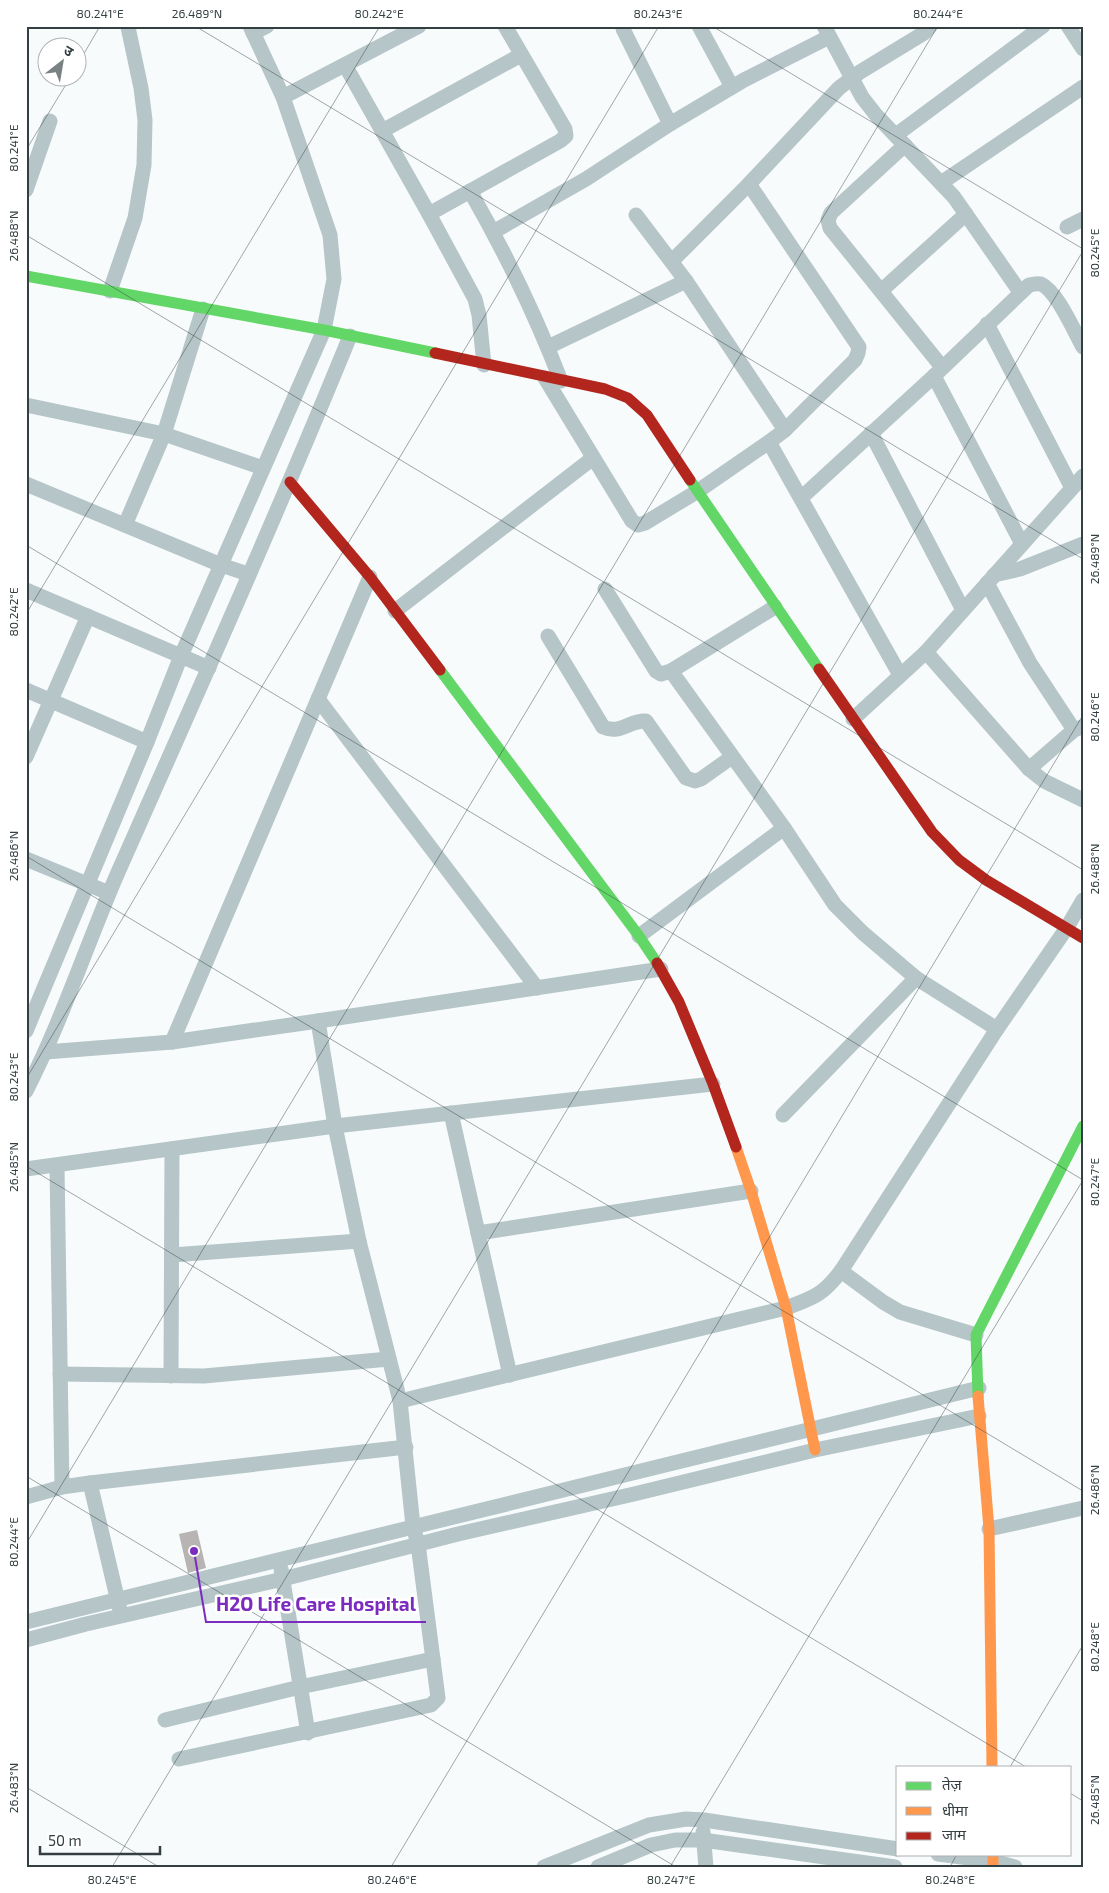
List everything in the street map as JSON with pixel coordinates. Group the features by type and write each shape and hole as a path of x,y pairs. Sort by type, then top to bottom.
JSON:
{"street":[{"path":"283,97 419,26"},
{"path":"429,214 566,136 565,129 505,26"},
{"path":"699,26 732,87"},
{"path":"672,261 749,184 830,97 851,78 924,33 930,26"},
{"path":"1022,544 938,372 880,290 830,228 828,220 831,213 900,140 1043,26"},
{"path":"1068,26 1083,49"},
{"path":"110,291 135,218 144,165 146,120 142,88 128,27"},
{"path":"26,1031 181,656 324,330 334,279 330,235 283,97 257,28"},
{"path":"623,30 670,124"},
{"path":"493,232 586,179 670,124 826,32 851,78 876,115 941,183 966,214 1020,292"},
{"path":"382,132 521,55"},
{"path":"345,65 475,299 479,315 484,365"},
{"path":"941,183 1083,87"},
{"path":"26,190 50,120"},
{"path":"545,378 632,521 638,524 645,524 698,492 784,430 855,360 859,347 749,184"},
{"path":"470,191 493,232 548,348 561,381"},
{"path":"636,214 686,281 784,430"},
{"path":"880,290 966,214"},
{"path":"1066,227 1083,219"},
{"path":"26,276 324,330 604,389 628,398 647,415 775,607 932,832 959,860 986,880 1083,938"},
{"path":"548,348 686,281"},
{"path":"801,498 872,434 1029,285 1039,283 1047,287 1054,295 1083,347"},
{"path":"125,525 164,434 203,308"},
{"path":"987,324 1072,488"},
{"path":"26,1090 46,1052 109,893 290,482 350,336"},
{"path":"26,405 164,434 263,468"},
{"path":"872,434 963,610"},
{"path":"769,442 900,675"},
{"path":"395,612 593,458"},
{"path":"853,719 926,652 1083,476"},
{"path":"290,482 370,577 639,936 661,969 678,1002 713,1084 750,1191 786,1308 815,1450"},
{"path":"26,484 221,565 248,574"},
{"path":"991,579 1083,544"},
{"path":"172,1042 370,577"},
{"path":"991,579 1030,663 1079,728 1029,769"},
{"path":"605,589 656,671 662,674 671,671 775,607"},
{"path":"26,590 208,668"},
{"path":"26,757 88,616"},
{"path":"548,636 603,727 618,730 639,721 646,721 686,778 695,781 701,779 732,757"},
{"path":"926,652 1029,769 1044,781 1083,800"},
{"path":"671,671 784,828 835,906 863,933 916,978 997,1029"},
{"path":"26,690 147,742"},
{"path":"318,700 537,988"},
{"path":"639,936 784,828"},
{"path":"26,859 109,893"},
{"path":"400,1401 786,1308 815,1298 824,1291 841,1271 997,1029 1066,929 1083,900"},
{"path":"46,1052 172,1042 661,969"},
{"path":"783,1115 916,978"},
{"path":"179,1759 308,1733 431,1705 438,1698 418,1544 413,1526 400,1401 359,1241 335,1126 318,1021"},
{"path":"26,1169 335,1126 713,1084"},
{"path":"451,1113 510,1375"},
{"path":"992,1766 989,1529 979,1416 976,1335 1083,1126"},
{"path":"172,1149 172,1376"},
{"path":"57,1166 62,1487"},
{"path":"478,1233 750,1191"},
{"path":"172,1255 359,1241"},
{"path":"841,1271 900,1312 976,1335"},
{"path":"60,1374 228,1375 389,1359"},
{"path":"26,1622 979,1388"},
{"path":"26,1640 283,1579 418,1544 815,1450 979,1416"},
{"path":"26,1497 62,1487 90,1483 406,1447"},
{"path":"90,1483 121,1616"},
{"path":"989,1529 1083,1508"},
{"path":"279,1560 308,1733"},
{"path":"165,1720 300,1687 433,1659"},
{"path":"550,1866 649,1825 686,1819 704,1820 896,1849"},
{"path":"704,1820 703,1840 706,1867"},
{"path":"598,1867 651,1846 675,1840 703,1840 895,1867"},
{"path":"954,1856 993,1861 1015,1867"}],"building":[{"path":"197,1530 206,1568 188,1573 179,1534"}],"traffic: fast":[{"path":"26,276 324,330 435,353"},
{"path":"690,480 819,669"},
{"path":"440,670 639,936 657,963"},
{"path":"978,1396 976,1335 1083,1126"}],"traffic: slow":[{"path":"736,1147 786,1308 815,1450"},
{"path":"978,1396 989,1529 992,1766"},
{"path":"993,1856 993,1867"}],"traffic: jam":[{"path":"435,353 605,389 628,398 647,415 690,480"},
{"path":"290,482 370,577 440,670"},
{"path":"819,669 932,832 959,860 986,880 1083,938"},
{"path":"657,963 679,1002 713,1084 736,1147"}],"place":[{"name":"H2O Life Care Hospital","path":"194,1551"}]}
